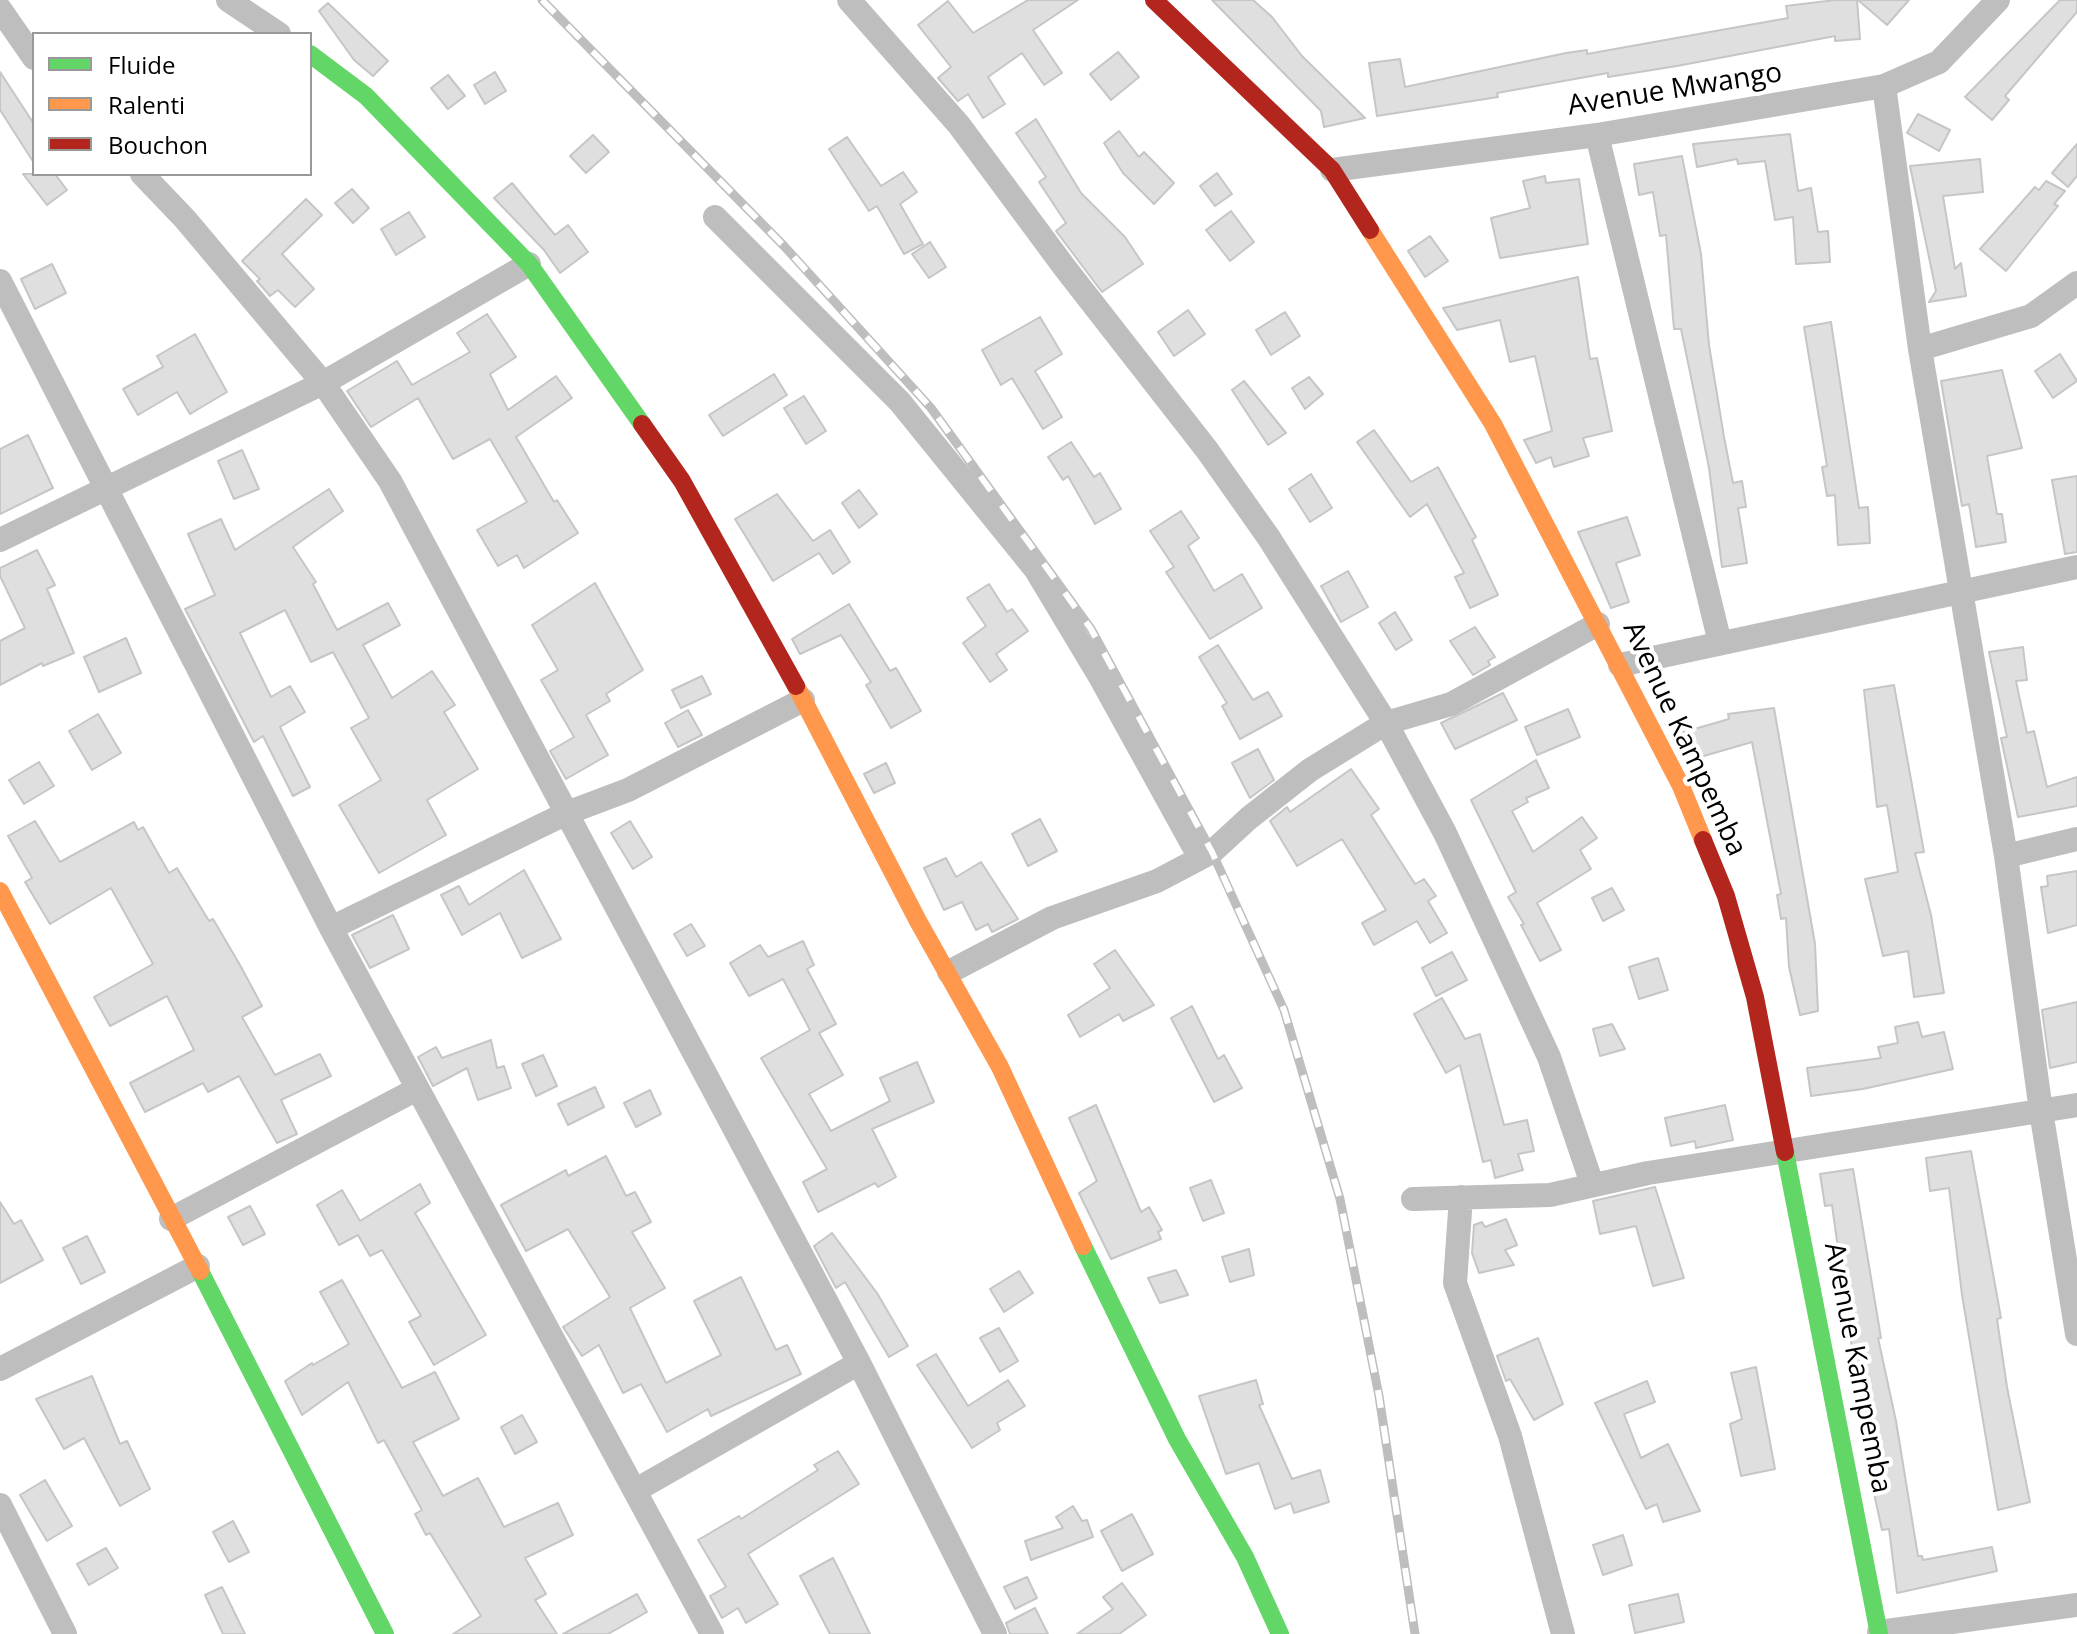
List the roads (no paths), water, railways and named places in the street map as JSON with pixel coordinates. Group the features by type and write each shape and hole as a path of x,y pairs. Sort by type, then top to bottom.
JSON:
{"main road":[{"name":"Avenue Kampemba","path":"1154,0 1332,170 1493,424 1681,786 1726,896 1755,997 1788,1152 1879,1633"},
{"path":"312,56 366,96 529,264 682,481 803,700 918,921 1000,1067 1061,1202 1177,1439 1245,1557 1280,1634"},
{"path":"0,891 198,1266 385,1634"}],"street":[{"path":"228,0 276,32"},
{"path":"849,0 959,125 1065,268 1207,450 1269,538 1386,723 1445,833 1549,1057 1592,1184"},
{"name":"Avenue Mwango","path":"1332,170 1597,135 1884,86 1939,62 1998,0"},
{"path":"0,9 32,55"},
{"path":"1884,86 1920,349 2006,856 2041,1111 2077,1334"},
{"path":"1597,135 1720,643"},
{"path":"144,176 185,219 323,383 390,481 859,1363 995,1634"},
{"path":"715,217 900,402 1036,570 1099,675 1200,858"},
{"path":"0,540 106,485 323,383 529,264"},
{"path":"0,281 331,928 712,1634"},
{"path":"1920,349 2031,316 2077,283"},
{"path":"1620,665 1961,595 2077,567"},
{"path":"949,972 1052,918 1157,881 1212,852 1310,770 1386,723 1451,704 1598,624"},
{"path":"331,928 567,813 628,790 803,700"},
{"path":"2006,856 2077,839"},
{"path":"171,1219 417,1089"},
{"path":"1413,1199 1550,1195 1592,1184 2077,1105"},
{"path":"1461,1197 1455,1283 1510,1436 1563,1634"},
{"path":"0,1369 198,1266"},
{"path":"636,1490 859,1363"},
{"path":"0,1505 65,1634"},
{"path":"1879,1633 2077,1605"}],"railway":[{"path":"542,0 784,246 931,408 1091,629 1212,852 1284,1010 1340,1199 1379,1396 1415,1634"}]}
